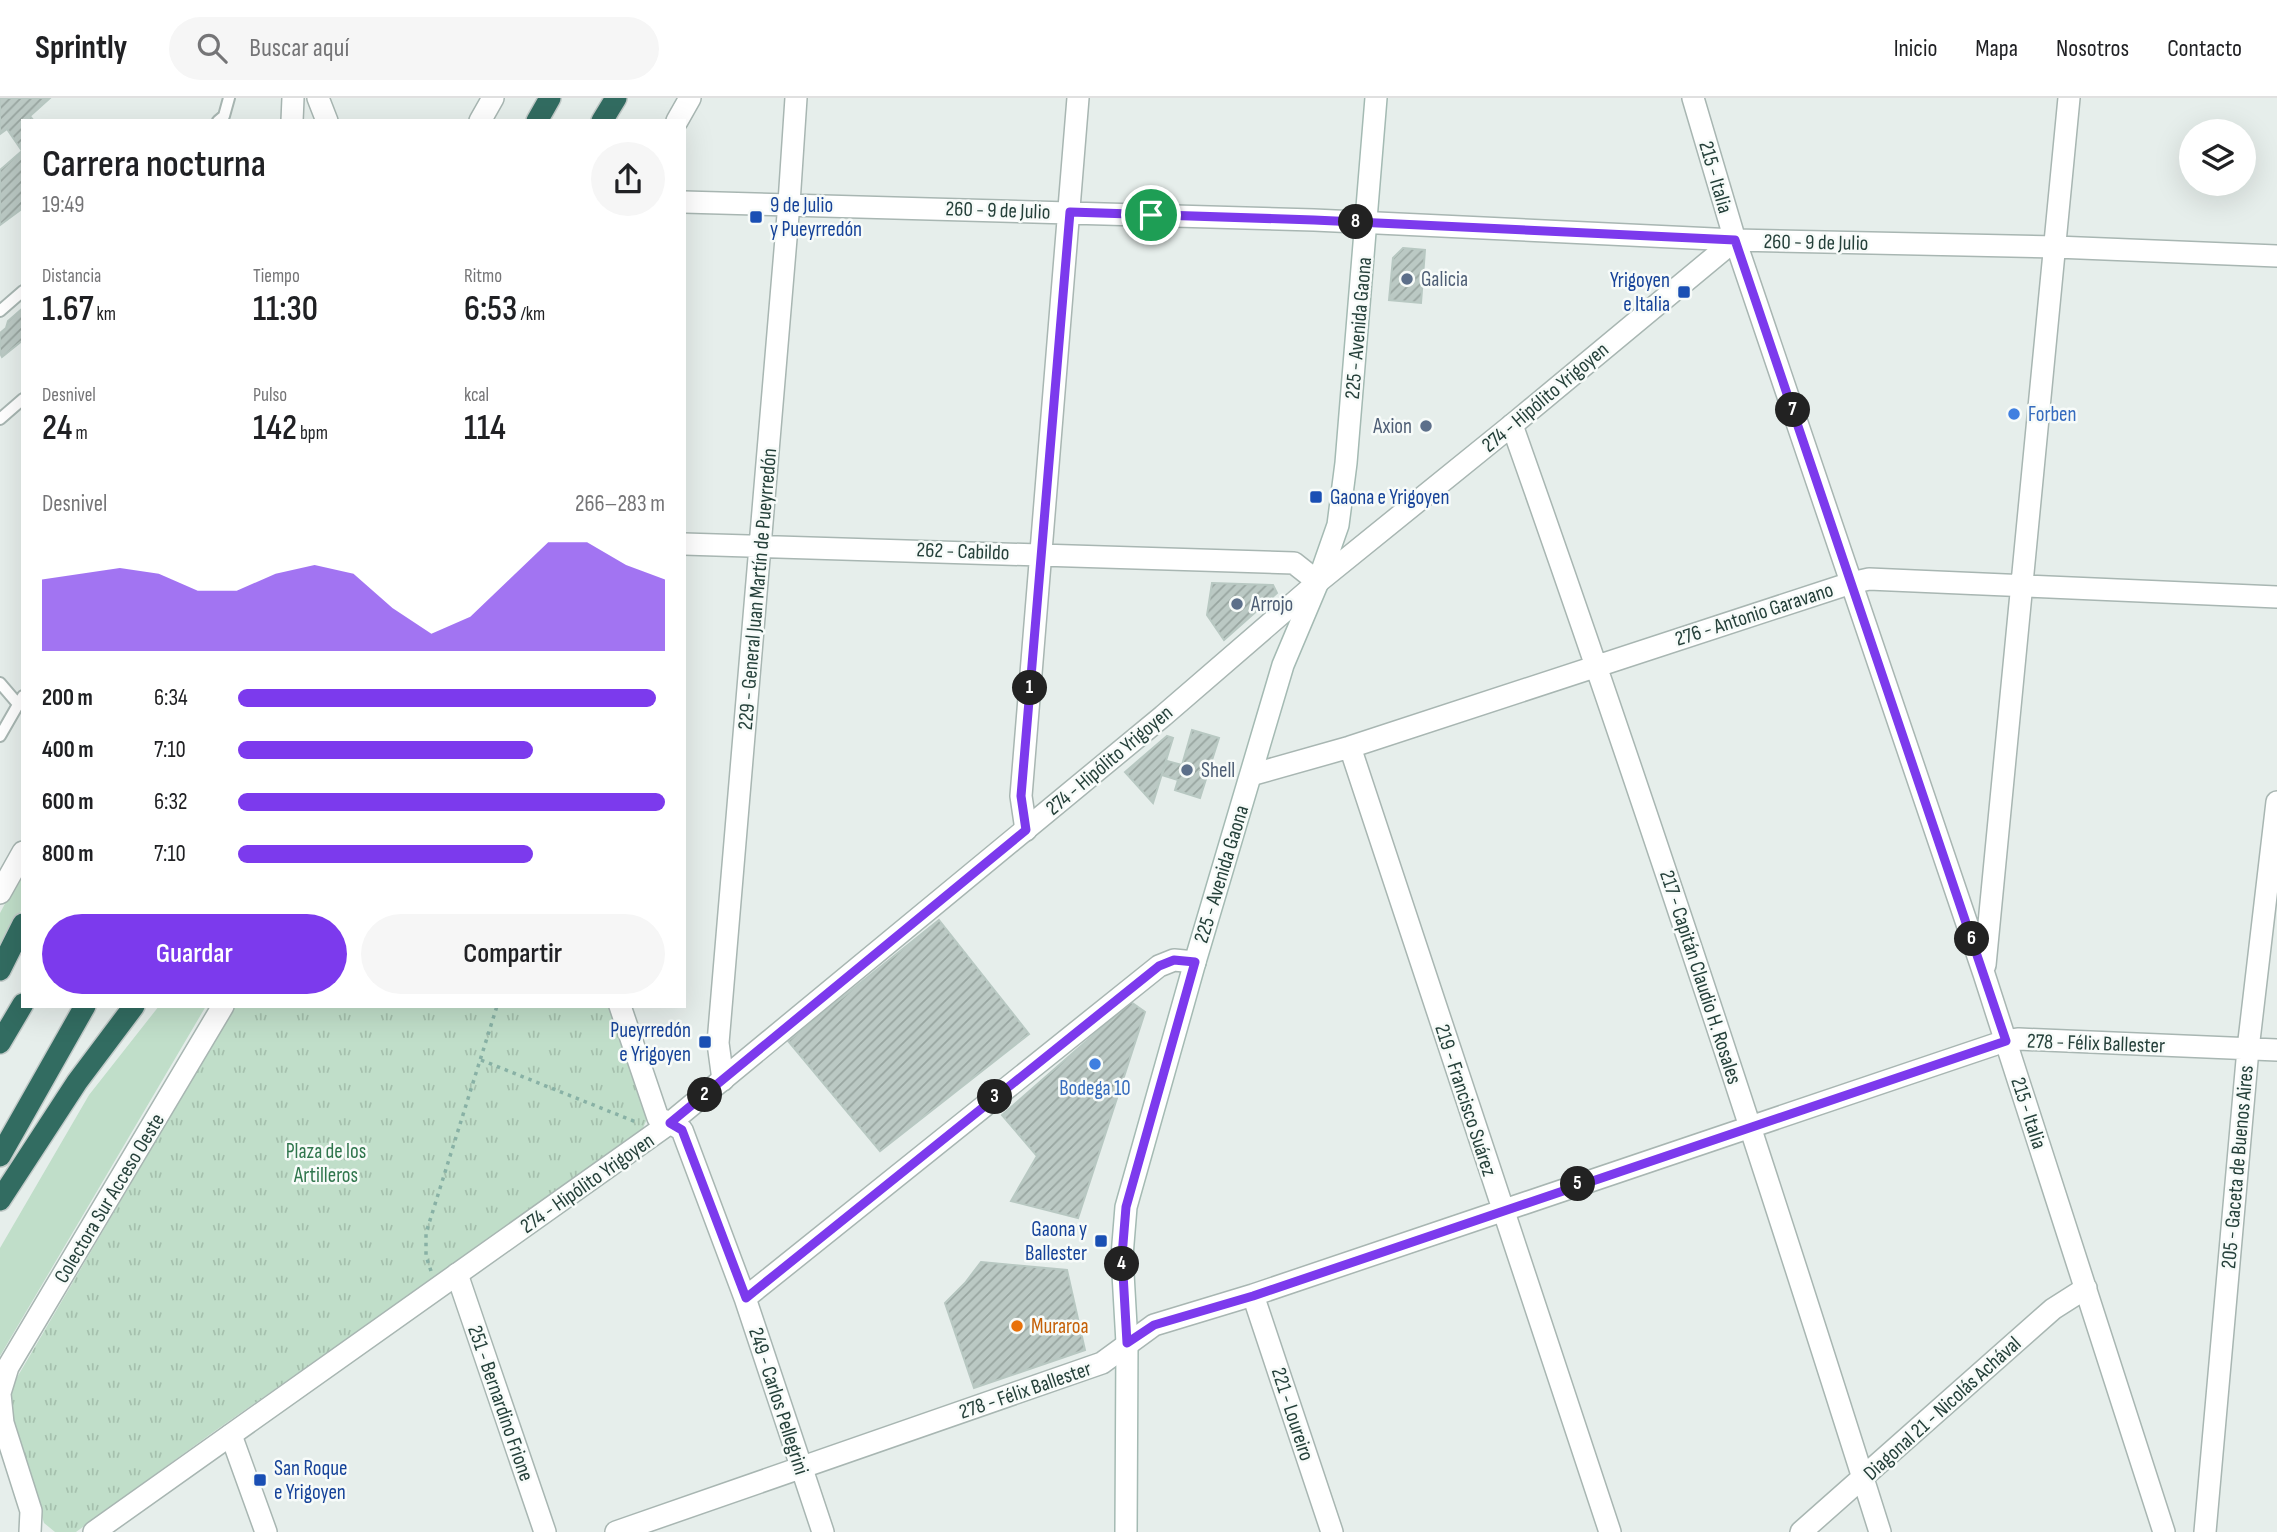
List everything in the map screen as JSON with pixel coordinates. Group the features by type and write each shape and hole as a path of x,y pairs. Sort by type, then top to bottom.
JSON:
{"highway":[{"path":"538,119 550,98"},
{"path":"603,119 615,98"},
{"path":"0,970 21,928"},
{"path":"0,1043 21,1007"},
{"path":"0,1156 84,1008"},
{"path":"0,1200 77,1083 133,1008"}],"street":[{"path":"292,119 293,98"},
{"path":"314,119 316,98"},
{"path":"316,98 326,119"},
{"path":"481,119 493,98"},
{"path":"678,119 690,98"},
{"name":"229 - General Juan Martín de Pueyrredón","path":"723,1080 718,1043 796,98"},
{"path":"1026,830 1021,796 1079,98"},
{"name":"225 - Avenida Gaona","path":"1126,1532 1127,1343 1122,1256 1126,1207 1283,665 1318,582 1338,525 1376,98"},
{"name":"215 - Italia","path":"1693,98 1735,240 1984,974 2164,1532"},
{"path":"1984,974 2070,98"},
{"name":"260 - 9 de Julio","path":"686,202 1367,222 1735,240 2056,247 2277,256"},
{"name":"274 - Hipólito Yrigoyen","path":"94,1532 670,1123 1163,716 1318,582 1735,240"},
{"name":"217 - Capitán Claudio H. Rosales","path":"1512,425 1597,664 1881,1532"},
{"name":"262 - Cabildo","path":"686,544 1294,563 1318,582"},
{"name":"276 - Antonio Garavano","path":"1251,775 1350,747 1597,664 1869,579 2277,597"},
{"name":"219 - Francisco Suárez","path":"1350,747 1610,1532"},
{"name":"205 - Gaceta de Buenos Aires","path":"2205,1532 2248,1049 2277,802"},
{"path":"0,893 21,856"},
{"path":"746,1298 1159,966 1174,960 1195,962"},
{"name":"Colectora Sur Acceso Oeste","path":"30,1532 31,1511 4,1423 0,1394 8,1367 222,1008"},
{"name":"249 - Carlos Pellegrini","path":"621,1008 658,1118 682,1130 746,1298 823,1532"},
{"name":"278 - Félix Ballester","path":"616,1532 1102,1363 1154,1325 1253,1296 2006,1041 2019,1039 2277,1050"},
{"name":"251 - Bernardino Frione","path":"457,1274 545,1532"},
{"name":"Diagonal 21 - Nicolás Achával","path":"1801,1532 2053,1309 2086,1288"},
{"name":"221 - Loureiro","path":"1253,1296 1332,1532"},
{"path":"231,1435 266,1532"}],"lane":[{"path":"220,119 224,116 229,98"},
{"path":"0,311 21,293"},
{"path":"0,419 21,401"},
{"path":"0,683 20,700 0,736"}],"path":[{"path":"436,1279 426,1256 426,1233 497,1008"},
{"path":"481,1060 645,1125"}],"green space":[{"path":"21,874 21,911 0,952 0,913"},
{"path":"157,1008 205,1008 0,1356 0,1248 89,1095"},
{"name":"Plaza de los Artilleros","path":"234,1008 611,1008 647,1112 640,1135 212,1433 76,1532 55,1532 44,1523 9,1410 9,1391"}],"building":[{"path":"0,98 50,98 30,116 32,119 21,119 21,150 7,129 0,134"},
{"path":"21,152 21,209 0,225 0,170"},
{"name":"Galicia","path":"1403,248 1425,250 1421,303 1389,300 1393,258"},
{"path":"21,310 21,342 2,357 0,333 6,328 8,321"},
{"name":"Arrojo","path":"1212,583 1273,585 1277,593 1224,640 1207,615"},
{"path":"1192,730 1219,738 1200,798 1175,790 1178,780 1162,775 1167,761 1182,765"},
{"path":"1167,736 1173,738 1153,803 1125,772"},
{"path":"939,920 1029,1034 880,1151 788,1041"},
{"name":"Bodega 10","path":"1131,1002 1145,1012 1078,1218 1011,1201 1037,1156 1002,1115"},
{"name":"Muraroa","path":"981,1262 1067,1270 1085,1350 974,1388 945,1303"}],"place":[{"name":"9 de Julio y Pueyrredón","path":"756,217"},
{"name":"Galicia","path":"1407,279"},
{"name":"Yrigoyen e Italia","path":"1684,292"},
{"name":"Forben","path":"2014,414"},
{"name":"Axion","path":"1426,426"},
{"name":"Gaona e Yrigoyen","path":"1316,497"},
{"name":"Arrojo","path":"1237,604"},
{"name":"Shell","path":"1187,770"},
{"name":"Pueyrredón e Yrigoyen","path":"705,1042"},
{"name":"Bodega 10","path":"1095,1064"},
{"name":"Gaona y Ballester","path":"1101,1241"},
{"name":"Muraroa","path":"1017,1326"},
{"name":"San Roque e Yrigoyen","path":"260,1480"}],"route":[{"path":"1070,212 1151,215 1735,240 2006,1041 1253,1296 1154,1325 1127,1343 1122,1256 1126,1207 1195,962 1174,960 1159,966 746,1298 682,1130 670,1123 1026,830 1021,796 1070,212"}]}
